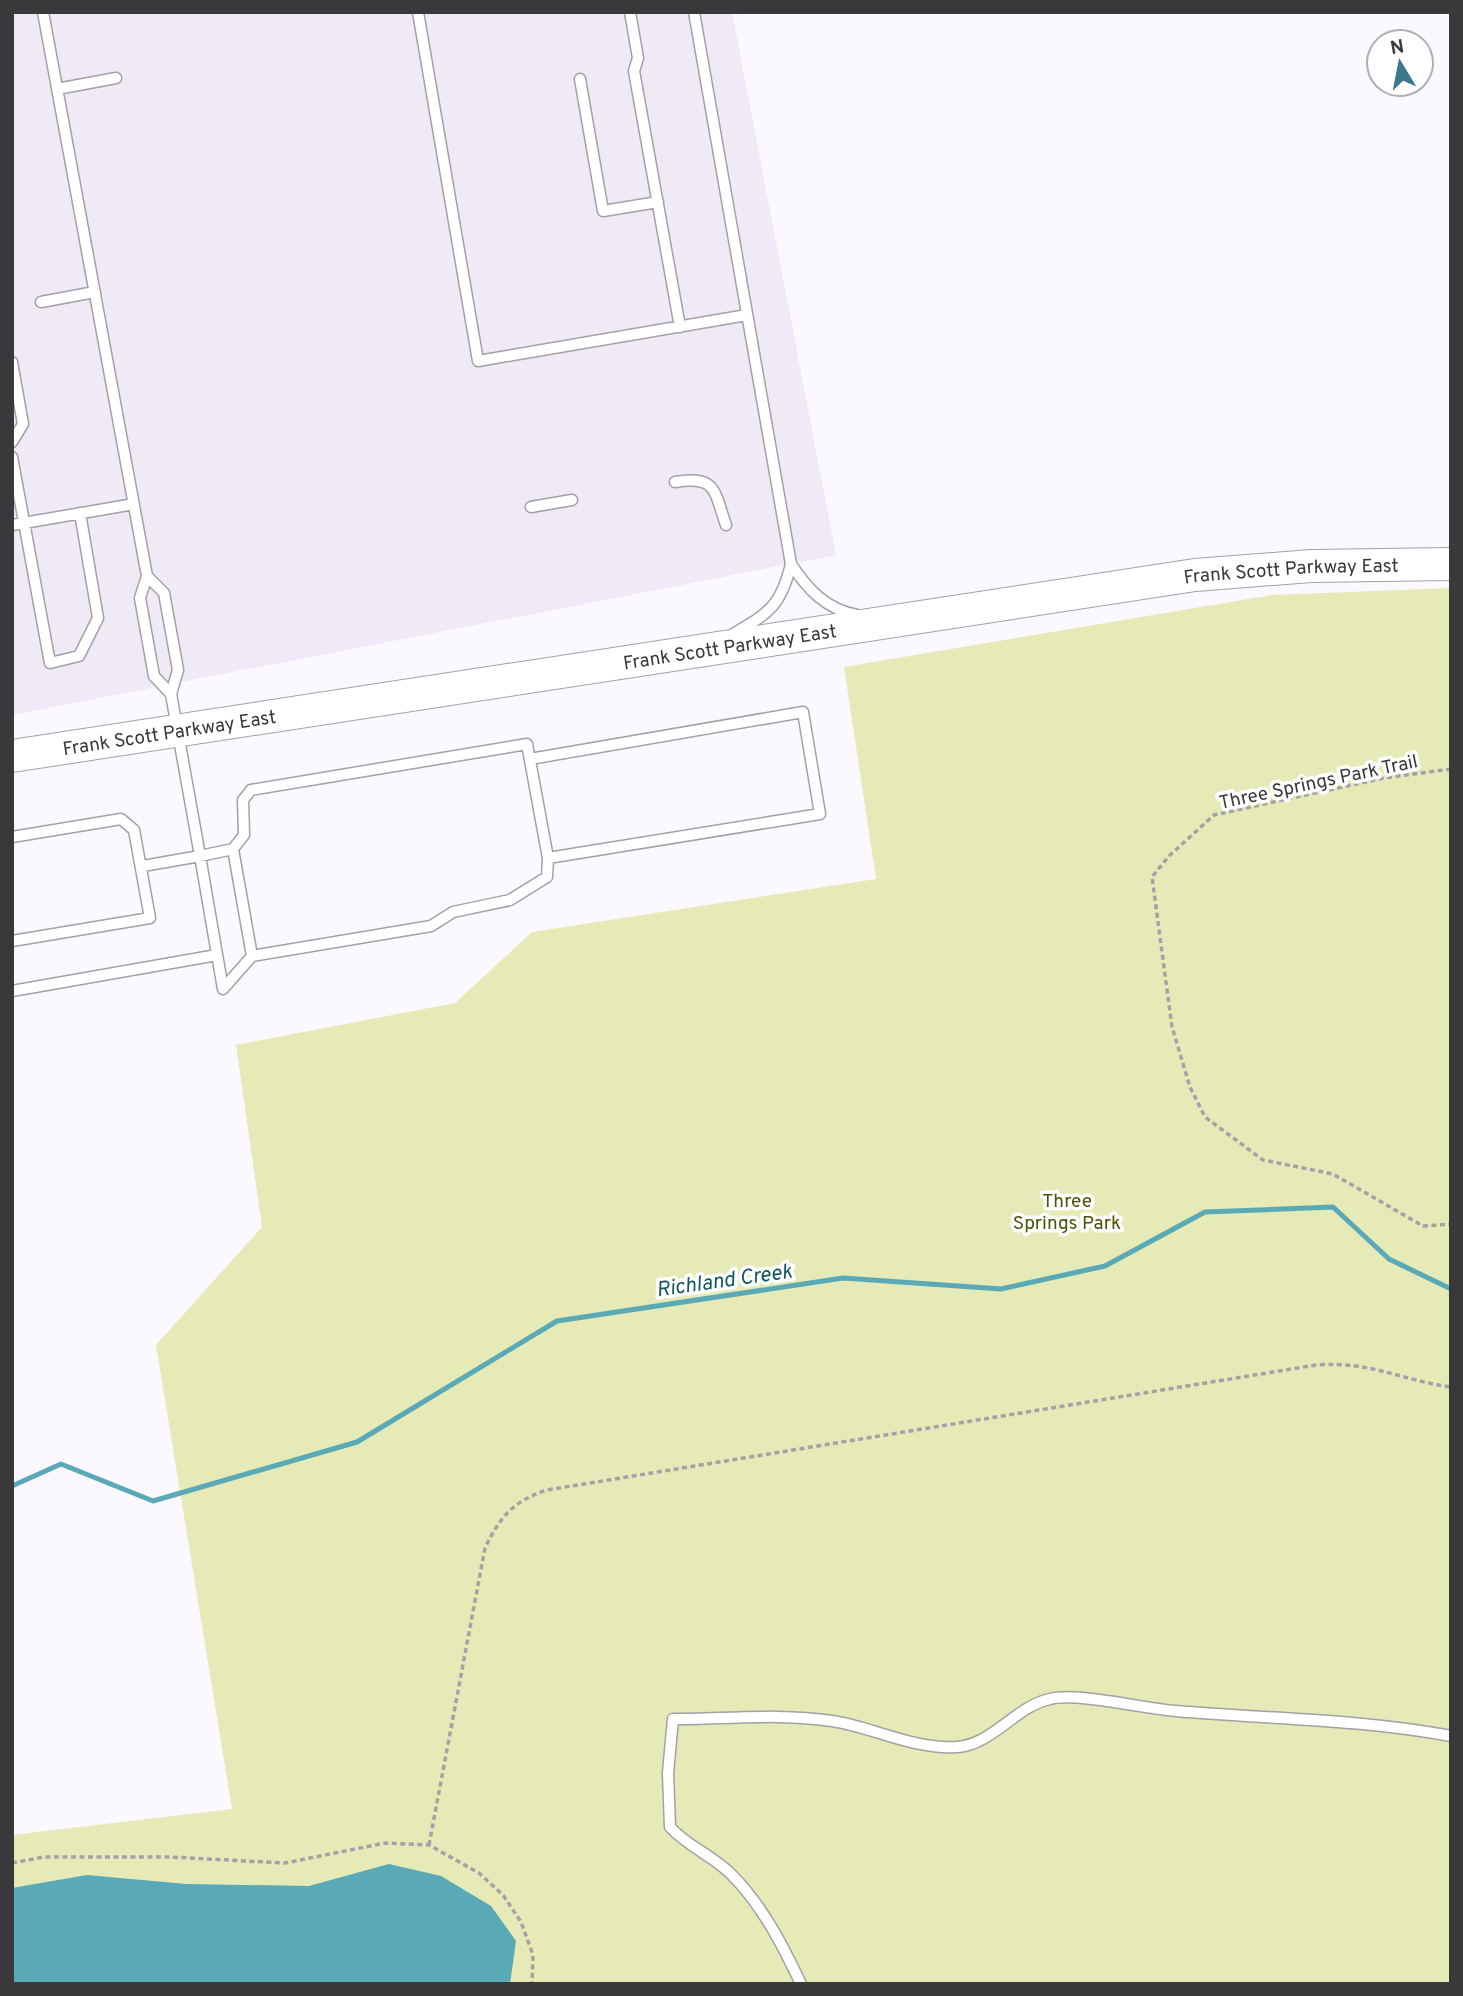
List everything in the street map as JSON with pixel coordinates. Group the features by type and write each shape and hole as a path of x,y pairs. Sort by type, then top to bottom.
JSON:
{"main road":[{"name":"Frank Scott Parkway East","path":"12,756 1195,575 1311,566 1451,564"}],"lane":[{"path":"43,12 147,576 140,598 154,676 171,694"},
{"path":"418,12 478,361 747,315"},
{"path":"630,12 638,58 634,71 680,327"},
{"path":"694,12 791,564 806,587 841,612 884,621"},
{"path":"57,89 116,78"},
{"path":"580,79 603,211 657,202"},
{"path":"41,302 95,292"},
{"path":"12,362 23,424 12,442"},
{"path":"12,457 50,663 79,656 98,618 80,513"},
{"path":"675,482 698,480 712,486 726,525"},
{"path":"531,507 572,500"},
{"path":"12,525 134,504"},
{"path":"710,648 761,618 774,606 784,592 791,564"},
{"path":"143,866 200,856 233,849 244,835 243,800 251,790 527,744 548,858 547,877 510,900 453,912 431,926 252,956 223,989 200,856 171,694 178,670 164,593 147,576"},
{"path":"530,759 803,712 820,814 548,858"},
{"path":"12,837 121,818 134,830 143,866 150,918 12,941"},
{"path":"233,849 252,956"},
{"path":"12,991 217,955"},
{"path":"801,1984 780,1940 756,1903 729,1872 686,1845 670,1827 668,1773 673,1719 833,1721 921,1743 958,1747 978,1741 1017,1713 1051,1698 1095,1700 1176,1711 1387,1724 1451,1736"}],"path":[{"name":"Three Springs Park Trail","path":"1451,769 1384,778 1214,815 1169,856 1152,877 1172,1027 1190,1087 1205,1117 1263,1160 1333,1174 1423,1226 1451,1224"},
{"path":"429,1845 485,1548 499,1520 509,1508 527,1496 547,1490 1315,1365 1341,1363 1371,1366 1451,1387"},
{"path":"12,1863 44,1857 170,1857 285,1863 385,1843 429,1845 479,1872 503,1895 521,1922 533,1955 532,1984"}],"shaded area":[{"path":"12,12 732,12 836,555 12,715"}],"green space":[{"name":"Three Springs Park","path":"1451,588 1451,1984 12,1984 12,1835 232,1809 156,1345 262,1227 236,1045 455,1003 532,932 876,879 844,667 1272,595"}],"water":[{"path":"389,1864 441,1876 491,1906 516,1941 510,1984 12,1984 12,1888 87,1875 186,1884 309,1886"}],"waterway":[{"name":"Richland Creek","path":"12,1486 61,1464 153,1501 357,1442 557,1321 843,1278 1001,1289 1105,1266 1205,1212 1333,1207 1389,1259 1451,1289"}]}
